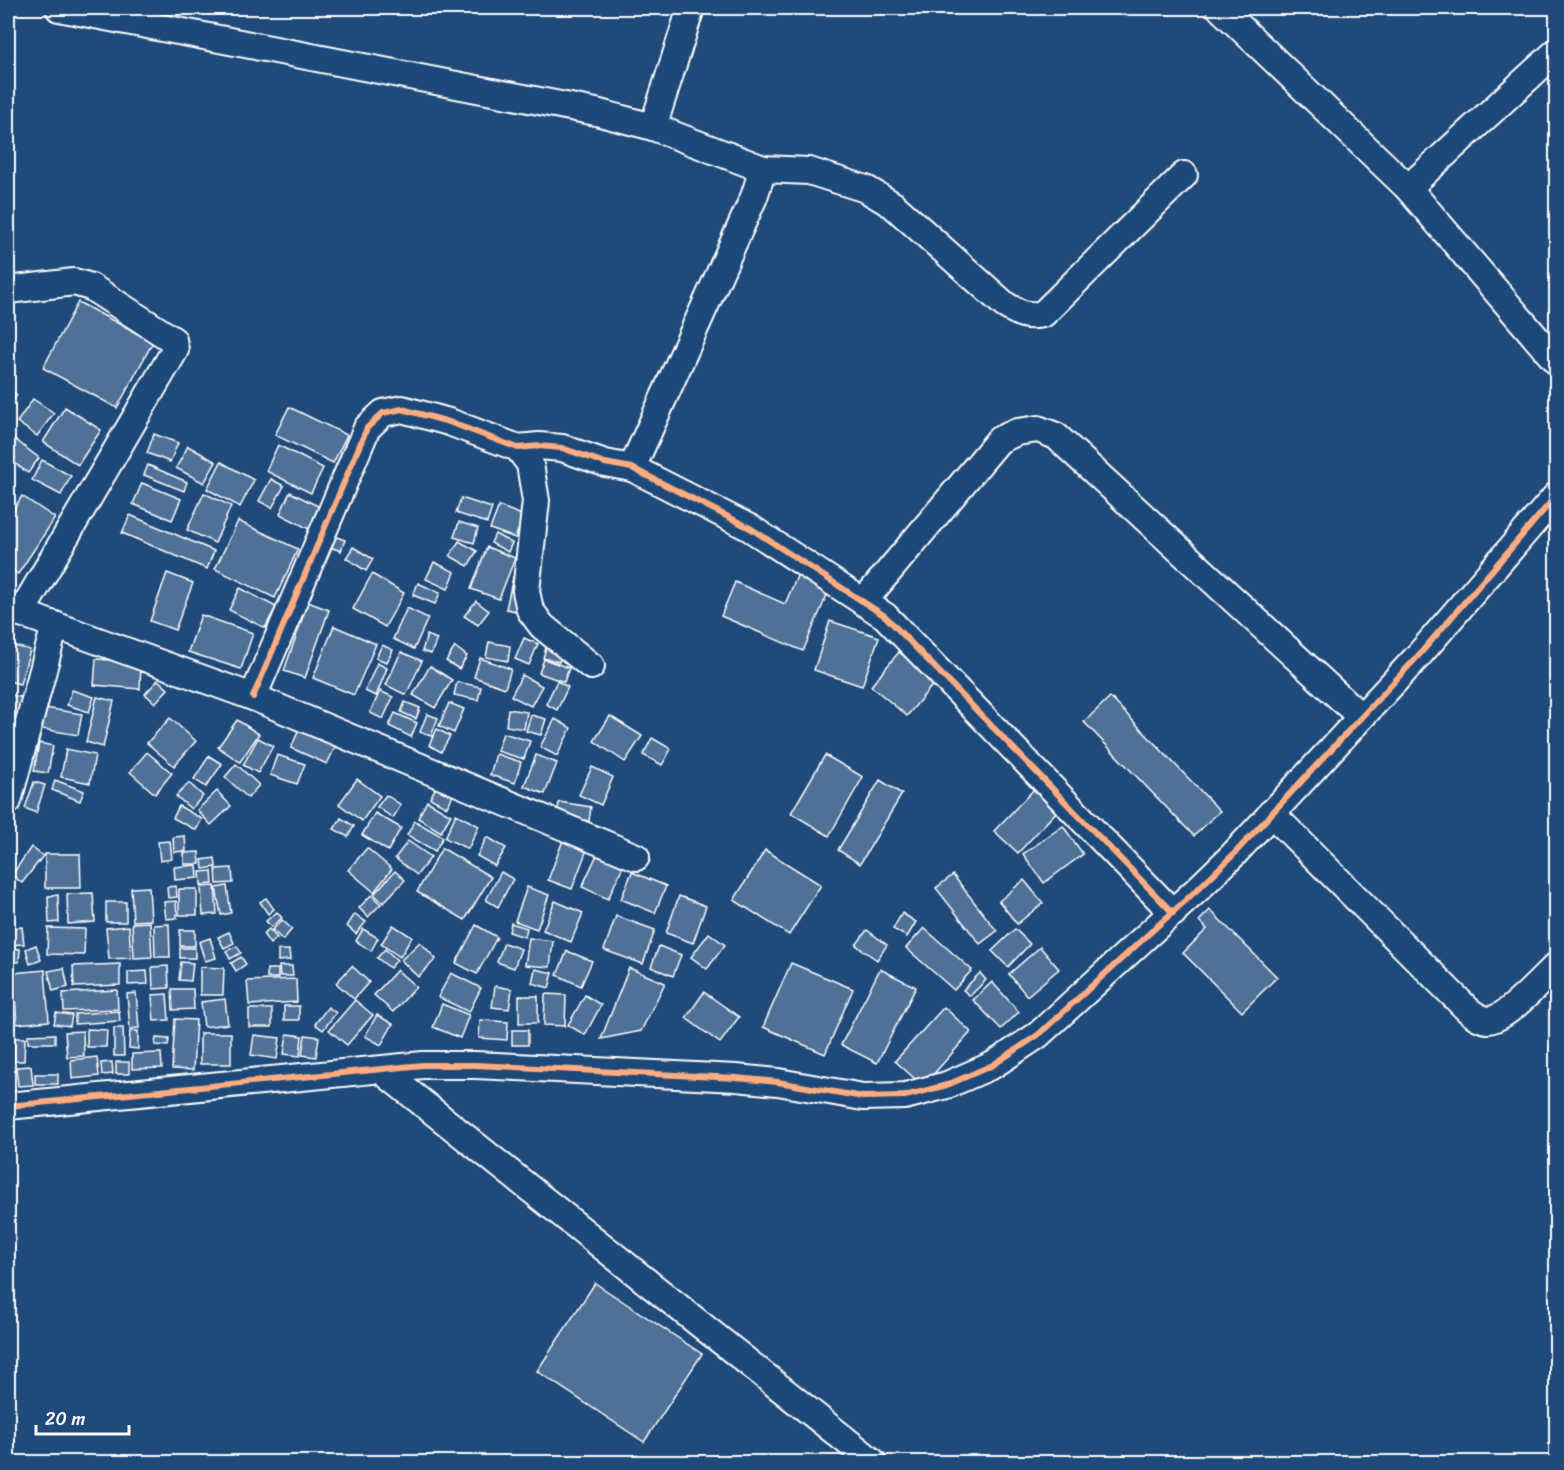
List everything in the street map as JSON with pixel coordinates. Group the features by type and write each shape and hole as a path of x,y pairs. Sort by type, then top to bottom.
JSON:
{"street":[{"path":"59,8 585,110 654,127 763,169 808,171 866,189 892,205 1005,304 1021,314 1034,316 1043,314 1184,176"},
{"path":"654,127 691,8"},
{"path":"1220,8 1408,188 1557,362"},
{"path":"1408,188 1557,52"},
{"path":"632,468 754,197 763,169"},
{"path":"8,290 74,282 91,287 173,340 175,350 14,610 253,697 636,857"},
{"path":"253,697 363,439 374,420 383,413 402,409 449,422 518,448 539,446 562,448 605,463 632,468 750,528 864,602 885,616 1173,913"},
{"path":"864,602 999,440 1017,432 1038,429 1056,436 1361,717"},
{"path":"518,448 530,464 536,501 526,591 530,610 542,626 591,666"},
{"path":"8,1106 423,1065 475,1065 724,1077 778,1082 863,1097 905,1096 948,1085 993,1065 1038,1035 1173,913 1233,855 1419,655 1557,496"},
{"path":"8,801 55,626"},
{"path":"1271,813 1477,1017 1489,1020 1503,1015 1557,966"},
{"path":"381,1070 873,1462"}],"building":[{"path":"78,302 153,342 117,408 43,368"},
{"path":"8,387 17,395 8,407"},
{"path":"33,399 54,413 37,436 17,422"},
{"path":"65,407 101,430 78,465 43,442"},
{"path":"289,407 347,435 333,463 275,435"},
{"path":"8,434 39,458 28,473 8,458"},
{"path":"154,434 178,443 170,462 147,453"},
{"path":"278,445 323,468 311,493 266,471"},
{"path":"188,446 216,462 204,483 176,468"},
{"path":"42,460 71,476 61,495 32,480"},
{"path":"221,462 254,480 240,507 207,489"},
{"path":"148,465 187,482 184,491 144,475"},
{"path":"271,479 284,486 272,508 259,501"},
{"path":"142,483 181,499 172,520 133,504"},
{"path":"290,492 320,507 309,529 280,514"},
{"path":"204,493 231,506 215,543 187,530"},
{"path":"22,496 55,518 18,574 8,567 8,518"},
{"path":"461,498 492,508 487,523 456,513"},
{"path":"499,506 524,516 515,538 490,529"},
{"path":"130,515 214,551 207,569 122,533"},
{"path":"238,521 298,549 275,598 215,569"},
{"path":"459,522 478,528 474,543 454,537"},
{"path":"328,534 345,540 341,551 324,545"},
{"path":"495,534 512,543 508,552 491,543"},
{"path":"459,541 477,551 468,566 450,556"},
{"path":"353,547 373,559 366,571 346,558"},
{"path":"487,547 515,558 499,599 471,589"},
{"path":"434,562 455,572 448,589 426,579"},
{"path":"167,573 193,583 175,630 150,621"},
{"path":"372,574 404,593 385,627 353,609"},
{"path":"798,574 830,588 803,651 721,616 735,582 785,604"},
{"path":"513,577 523,580 516,611 506,609"},
{"path":"418,583 440,593 435,604 413,595"},
{"path":"240,588 276,607 265,628 229,610"},
{"path":"476,601 489,611 478,625 464,616"},
{"path":"308,602 329,610 305,678 284,671"},
{"path":"407,608 428,618 414,649 393,639"},
{"path":"201,615 253,633 241,669 188,652"},
{"path":"830,621 879,637 862,686 814,670"},
{"path":"334,626 376,644 354,695 313,678"},
{"path":"427,635 437,639 431,654 422,651"},
{"path":"524,638 538,644 529,665 515,659"},
{"path":"489,642 510,646 508,661 486,657"},
{"path":"547,644 563,648 559,662 543,658"},
{"path":"11,645 30,650 20,684 8,681 8,658"},
{"path":"382,645 393,650 387,662 376,658"},
{"path":"455,647 467,656 459,669 446,661"},
{"path":"401,652 422,661 406,695 386,685"},
{"path":"899,652 935,682 907,716 871,686"},
{"path":"480,658 511,669 505,688 474,677"},
{"path":"96,659 141,662 140,689 94,685"},
{"path":"544,659 569,668 564,682 539,673"},
{"path":"377,663 387,668 376,696 365,691"},
{"path":"430,666 452,680 435,708 413,695"},
{"path":"522,675 542,686 531,706 511,696"},
{"path":"158,680 168,689 155,703 145,694"},
{"path":"557,681 568,687 557,710 546,704"},
{"path":"457,682 481,687 478,700 454,695"},
{"path":"72,690 94,697 89,712 67,705"},
{"path":"380,691 393,697 383,719 370,713"},
{"path":"8,694 27,699 21,719 8,715"},
{"path":"97,697 114,701 103,747 86,742"},
{"path":"1110,697 1220,811 1194,836 1084,722"},
{"path":"405,702 420,708 416,719 401,712"},
{"path":"449,703 464,709 454,733 439,726"},
{"path":"45,708 82,714 78,735 42,729"},
{"path":"508,709 527,712 524,729 506,726"},
{"path":"395,713 417,723 411,737 389,726"},
{"path":"427,714 438,718 431,736 420,732"},
{"path":"531,715 546,719 541,735 526,731"},
{"path":"610,716 642,736 625,762 594,741"},
{"path":"170,718 196,741 174,766 147,743"},
{"path":"555,719 571,728 557,756 540,747"},
{"path":"237,720 259,734 240,762 218,747"},
{"path":"301,725 338,741 327,764 291,748"},
{"path":"437,729 450,736 441,752 429,745"},
{"path":"503,733 530,741 524,759 497,751"},
{"path":"258,738 273,746 258,773 243,765"},
{"path":"652,738 671,749 662,765 643,755"},
{"path":"39,743 53,746 48,773 34,771"},
{"path":"66,749 95,755 90,783 61,777"},
{"path":"147,752 172,773 155,794 130,772"},
{"path":"496,754 521,762 515,783 490,775"},
{"path":"277,755 305,764 297,784 270,775"},
{"path":"536,755 557,763 545,794 524,786"},
{"path":"825,755 863,777 829,836 791,813"},
{"path":"209,756 222,764 206,787 194,779"},
{"path":"236,764 259,785 248,798 225,777"},
{"path":"592,767 613,777 601,805 579,795"},
{"path":"357,779 380,796 362,821 339,804"},
{"path":"55,780 84,791 80,801 52,790"},
{"path":"440,780 456,789 447,807 430,798"},
{"path":"880,780 902,794 860,864 838,850"},
{"path":"34,782 45,785 36,813 25,808"},
{"path":"189,783 203,796 191,809 176,796"},
{"path":"1035,788 1058,810 1018,853 994,831"},
{"path":"217,791 231,806 211,825 197,810"},
{"path":"386,795 401,805 393,818 377,807"},
{"path":"427,801 451,815 441,832 418,818"},
{"path":"559,802 591,807 589,821 557,816"},
{"path":"179,806 202,819 196,830 173,818"},
{"path":"375,813 401,828 388,851 362,835"},
{"path":"456,814 479,826 468,849 445,838"},
{"path":"341,818 354,826 348,837 334,829"},
{"path":"415,821 443,837 435,851 407,835"},
{"path":"1063,826 1083,854 1044,883 1023,854"},
{"path":"565,835 589,844 572,889 548,880"},
{"path":"185,836 186,851 174,852 173,837"},
{"path":"487,837 506,848 495,866 477,856"},
{"path":"170,841 172,859 160,861 158,842"},
{"path":"408,841 431,857 417,875 395,858"},
{"path":"601,846 627,857 608,899 582,887"},
{"path":"31,847 43,856 22,883 12,875"},
{"path":"367,848 392,869 374,892 348,870"},
{"path":"442,848 491,877 465,920 417,892"},
{"path":"765,850 821,885 789,935 734,900"},
{"path":"199,852 200,864 184,864 184,853"},
{"path":"45,854 80,854 81,888 45,888"},
{"path":"215,858 216,867 203,869 202,860"},
{"path":"197,865 198,878 175,880 174,867"},
{"path":"232,868 233,883 217,884 216,869"},
{"path":"212,871 213,884 201,885 200,872"},
{"path":"395,871 405,880 383,903 374,894"},
{"path":"501,872 513,879 498,907 486,900"},
{"path":"632,872 666,886 655,913 621,899"},
{"path":"953,875 997,931 980,944 936,888"},
{"path":"1024,880 1043,903 1017,924 999,901"},
{"path":"176,886 177,897 168,898 167,887"},
{"path":"215,886 217,914 203,915 201,887"},
{"path":"227,886 231,913 221,915 216,888"},
{"path":"149,887 151,920 133,921 131,888"},
{"path":"527,887 549,895 537,929 515,921"},
{"path":"179,889 197,889 197,915 179,915"},
{"path":"93,893 95,922 68,924 67,894"},
{"path":"58,895 59,922 49,923 48,896"},
{"path":"371,895 381,904 368,917 359,908"},
{"path":"679,896 706,906 693,943 666,933"},
{"path":"266,898 274,909 268,914 260,902"},
{"path":"176,901 177,918 166,919 164,902"},
{"path":"555,901 583,913 571,942 543,930"},
{"path":"106,902 126,902 126,922 106,922"},
{"path":"1210,910 1277,977 1242,1012 1183,953 1207,929 1199,921"},
{"path":"277,912 282,918 271,927 266,921"},
{"path":"902,913 916,922 907,937 893,929"},
{"path":"355,914 366,922 356,934 347,926"},
{"path":"616,916 655,930 643,964 604,950"},
{"path":"282,920 292,929 283,940 272,930"},
{"path":"150,922 152,957 134,958 132,923"},
{"path":"511,923 527,928 525,937 509,932"},
{"path":"169,924 170,957 155,957 154,925"},
{"path":"393,925 412,937 400,957 381,944"},
{"path":"476,925 497,937 477,974 456,963"},
{"path":"129,926 131,958 109,959 106,928"},
{"path":"22,927 24,944 8,945 8,928"},
{"path":"48,928 85,929 84,955 47,954"},
{"path":"924,928 972,970 954,990 906,948"},
{"path":"269,929 277,938 270,944 263,934"},
{"path":"363,929 378,938 371,951 356,941"},
{"path":"1015,929 1030,944 1008,967 992,951"},
{"path":"180,930 195,930 195,946 180,946"},
{"path":"867,930 887,945 877,960 856,945"},
{"path":"229,932 234,943 224,948 218,937"},
{"path":"709,933 725,945 707,969 691,957"},
{"path":"210,938 216,958 205,961 199,942"},
{"path":"529,938 553,941 550,967 525,965"},
{"path":"420,942 436,959 418,977 401,960"},
{"path":"504,943 521,949 514,968 497,962"},
{"path":"36,945 41,960 30,964 26,949"},
{"path":"237,946 241,953 230,959 226,951"},
{"path":"659,946 681,955 673,976 651,967"},
{"path":"1040,947 1059,969 1027,996 1009,974"},
{"path":"8,948 20,949 19,962 8,961"},
{"path":"180,948 195,948 195,958 180,958"},
{"path":"385,949 397,960 390,968 377,958"},
{"path":"278,950 289,950 290,960 278,961"},
{"path":"567,951 592,961 581,986 557,975"},
{"path":"241,957 246,964 236,971 231,963"},
{"path":"181,962 193,963 191,981 179,980"},
{"path":"791,963 853,989 825,1054 763,1027"},
{"path":"120,964 120,985 74,987 73,966"},
{"path":"168,966 169,988 153,989 152,967"},
{"path":"279,966 292,966 293,976 280,976"},
{"path":"352,966 369,982 354,999 336,983"},
{"path":"200,967 224,968 223,995 200,995"},
{"path":"64,968 68,987 53,991 48,971"},
{"path":"629,968 665,983 641,1031 601,1039"},
{"path":"267,969 278,969 278,978 267,978"},
{"path":"535,969 553,973 549,988 532,983"},
{"path":"880,969 916,987 877,1063 841,1045"},
{"path":"45,970 49,1021 17,1024 13,973"},
{"path":"397,970 416,987 393,1012 374,995"},
{"path":"147,971 148,984 128,985 128,972"},
{"path":"451,973 481,988 469,1012 438,997"},
{"path":"980,973 986,980 970,996 963,990"},
{"path":"296,979 297,1002 249,1005 247,981"},
{"path":"992,982 1019,1012 1001,1029 973,1000"},
{"path":"495,986 512,989 509,1009 492,1007"},
{"path":"172,989 193,989 194,1009 173,1010"},
{"path":"117,990 118,1009 64,1011 63,993"},
{"path":"704,992 739,1017 720,1043 686,1018"},
{"path":"136,993 139,1028 130,1029 127,994"},
{"path":"167,994 169,1020 154,1021 152,995"},
{"path":"545,994 566,995 565,1026 544,1025"},
{"path":"585,995 601,1005 585,1035 568,1025"},
{"path":"519,996 538,996 538,1023 519,1023"},
{"path":"225,999 228,1024 204,1027 201,1002"},
{"path":"355,1000 373,1015 347,1045 329,1030"},
{"path":"442,1004 469,1015 460,1038 433,1027"},
{"path":"284,1006 299,1006 299,1020 284,1020"},
{"path":"328,1007 336,1013 323,1030 315,1024"},
{"path":"944,1007 971,1032 923,1086 895,1061"},
{"path":"249,1009 272,1009 272,1027 249,1027"},
{"path":"119,1011 120,1021 75,1024 75,1014"},
{"path":"56,1013 72,1015 70,1026 54,1024"},
{"path":"377,1015 393,1024 381,1045 365,1036"},
{"path":"175,1019 196,1020 193,1070 172,1069"},
{"path":"480,1020 508,1022 507,1040 479,1038"},
{"path":"114,1028 123,1028 124,1056 114,1056"},
{"path":"87,1029 107,1030 106,1047 87,1047"},
{"path":"512,1030 528,1030 528,1045 512,1045"},
{"path":"83,1031 84,1056 67,1057 65,1032"},
{"path":"130,1031 138,1031 138,1049 129,1048"},
{"path":"200,1033 231,1033 231,1064 200,1064"},
{"path":"55,1034 55,1043 28,1043 28,1035"},
{"path":"287,1034 302,1036 300,1056 284,1054"},
{"path":"254,1035 280,1038 277,1059 251,1055"},
{"path":"305,1035 319,1037 316,1057 302,1055"},
{"path":"14,1038 25,1038 24,1061 14,1061"},
{"path":"156,1038 169,1039 168,1046 155,1045"},
{"path":"161,1053 162,1068 132,1069 132,1054"},
{"path":"97,1057 99,1076 72,1079 71,1060"},
{"path":"112,1062 113,1074 102,1075 101,1063"},
{"path":"116,1062 129,1062 129,1074 116,1074"},
{"path":"31,1066 33,1085 18,1086 16,1067"},
{"path":"35,1074 58,1074 58,1084 35,1084"},
{"path":"595,1283 702,1354 644,1442 537,1371"}],"cycle path":[{"path":"253,697 367,428 383,413 402,409 449,422 518,448 539,446 562,448 605,463 632,468 750,528 885,616 1173,913"},
{"path":"8,1106 423,1065 475,1065 736,1078 778,1082 863,1097 905,1096 947,1085 993,1065 1038,1035 1199,888 1233,855 1419,655 1556,496"}]}
